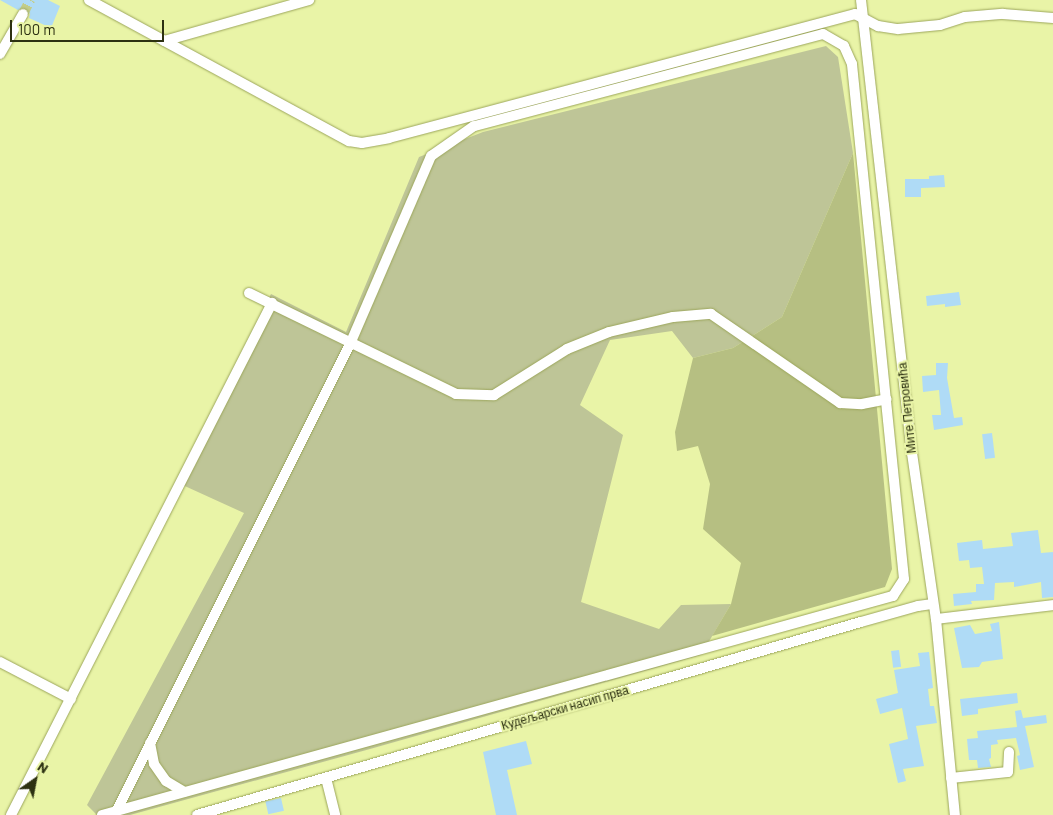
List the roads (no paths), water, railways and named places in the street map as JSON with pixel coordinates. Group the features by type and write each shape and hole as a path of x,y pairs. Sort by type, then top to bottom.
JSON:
{"street":[{"path":"89,0 349,141 362,144 855,14 878,26 898,29 940,25 965,16 1003,14 1053,18"},
{"path":"164,41 308,0"},
{"name":"Мите Петровића","path":"861,0 912,453 936,618 955,815"},
{"path":"0,54 23,14"},
{"path":"102,815 893,596 904,579 852,64 844,46 823,34 474,126 431,156 350,344 117,810"},
{"path":"249,293 350,344 456,394 494,395 567,349 610,332 673,317 711,314 840,402 862,404 887,399"},
{"path":"11,815 272,303"},
{"name":"Кудељарски насип прва","path":"198,815 852,624 918,606 933,604"},
{"path":"936,618 1053,604"},
{"path":"0,662 71,699"},
{"path":"150,743 154,764 166,781 184,792"},
{"path":"951,778 1008,772 1009,752"},
{"path":"326,778 335,815"}],"tunnel":[{"path":"23,14 30,0"}]}
